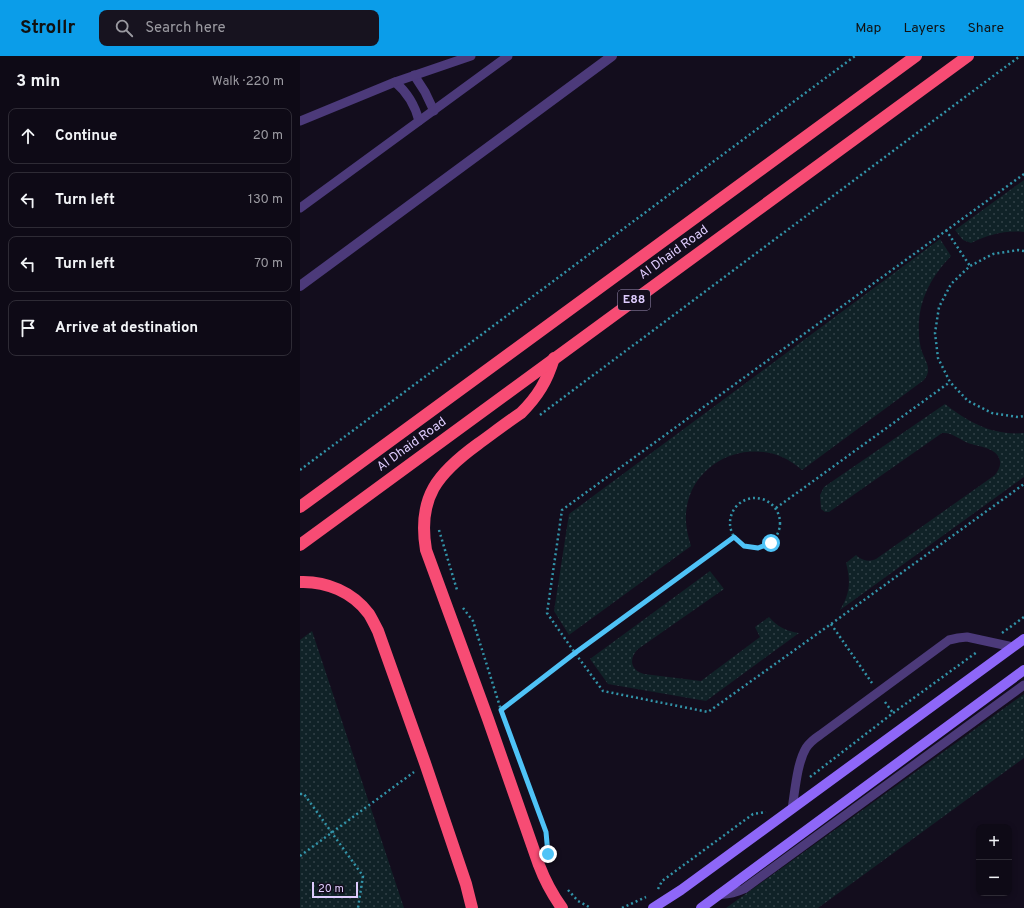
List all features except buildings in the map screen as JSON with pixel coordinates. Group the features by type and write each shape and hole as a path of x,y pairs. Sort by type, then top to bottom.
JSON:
{"highway":[{"name":"Al Dhaid Road","path":"300,507 916,56"},
{"name":"Al Dhaid Road","path":"300,545 968,56"},
{"path":"554,358 544,384 537,395 521,413 450,466 438,482 432,491 426,510 424,537 426,550 546,882 554,898 562,908"},
{"path":"300,582 321,583 339,589 356,600 369,614 375,625 425,763 466,884 472,908"}],"street":[{"path":"300,286 612,56"},
{"path":"653,908 681,890 1024,639"},
{"path":"700,908 1024,670"}],"lane":[{"path":"300,121 395,82 471,56"},
{"path":"300,208 508,56"},
{"path":"414,75 434,110"},
{"path":"395,82 402,87 411,99 417,114 418,122"},
{"path":"792,809 800,763 803,754 812,740 950,640 967,637 1013,647"},
{"path":"719,894 728,895 744,889 1024,685"}],"path":[{"path":"300,470 855,56"},
{"path":"535,418 1020,56"},
{"path":"1024,174 562,510 547,613 603,691 708,712 1024,484"},
{"path":"946,230 970,266"},
{"path":"1024,251 1018,250 993,254 970,266 951,284 939,307 935,333 938,358 950,382 968,401 992,413 1018,417 1024,416"},
{"path":"776,508 950,382"},
{"path":"756,498 767,500 776,508 780,520 779,533 771,543 758,548 744,546 734,537 730,526 731,516 737,506 746,499 756,498"},
{"path":"438,527 457,592"},
{"path":"488,719 575,653 734,537"},
{"path":"462,606 473,621 501,710 546,832 547,846"},
{"path":"796,788 893,713 1024,617"},
{"path":"831,624 893,713"},
{"path":"300,856 412,773"},
{"path":"300,794 304,794 363,876 358,908"},
{"path":"657,892 662,881 753,814 770,811"},
{"path":"565,887 578,901 591,908"},
{"path":"622,908 650,895"}],"green space":[{"path":"1024,180 1024,232 997,234 971,243 963,240 955,230"},
{"path":"940,239 951,256 931,282 926,292 920,312 919,336 921,349 928,369 927,376 924,380 802,470 782,457 768,453 753,452 738,453 713,465 702,475 694,487 688,501 686,524 691,546 569,635 554,611 569,514"},
{"path":"945,404 963,417 991,430 1024,433 1024,477 840,610 848,593 849,587 849,576 846,563 856,555 861,559 866,560 876,559 995,475 998,470 1000,461 998,456 991,450 968,443 952,435 942,433 829,512 825,512 821,509 820,495 824,487"},
{"path":"710,571 724,589 638,649 632,661 632,664 636,670 644,674 701,681 760,637 755,627 769,617 782,628 799,633 706,701 608,684 590,659"},
{"path":"312,631 404,908 300,908 300,640"},
{"path":"1024,694 1024,758 818,908 726,908"}],"route":[{"path":"548,854 546,832 501,710 575,653 734,537 744,546 758,548 771,543"}]}
